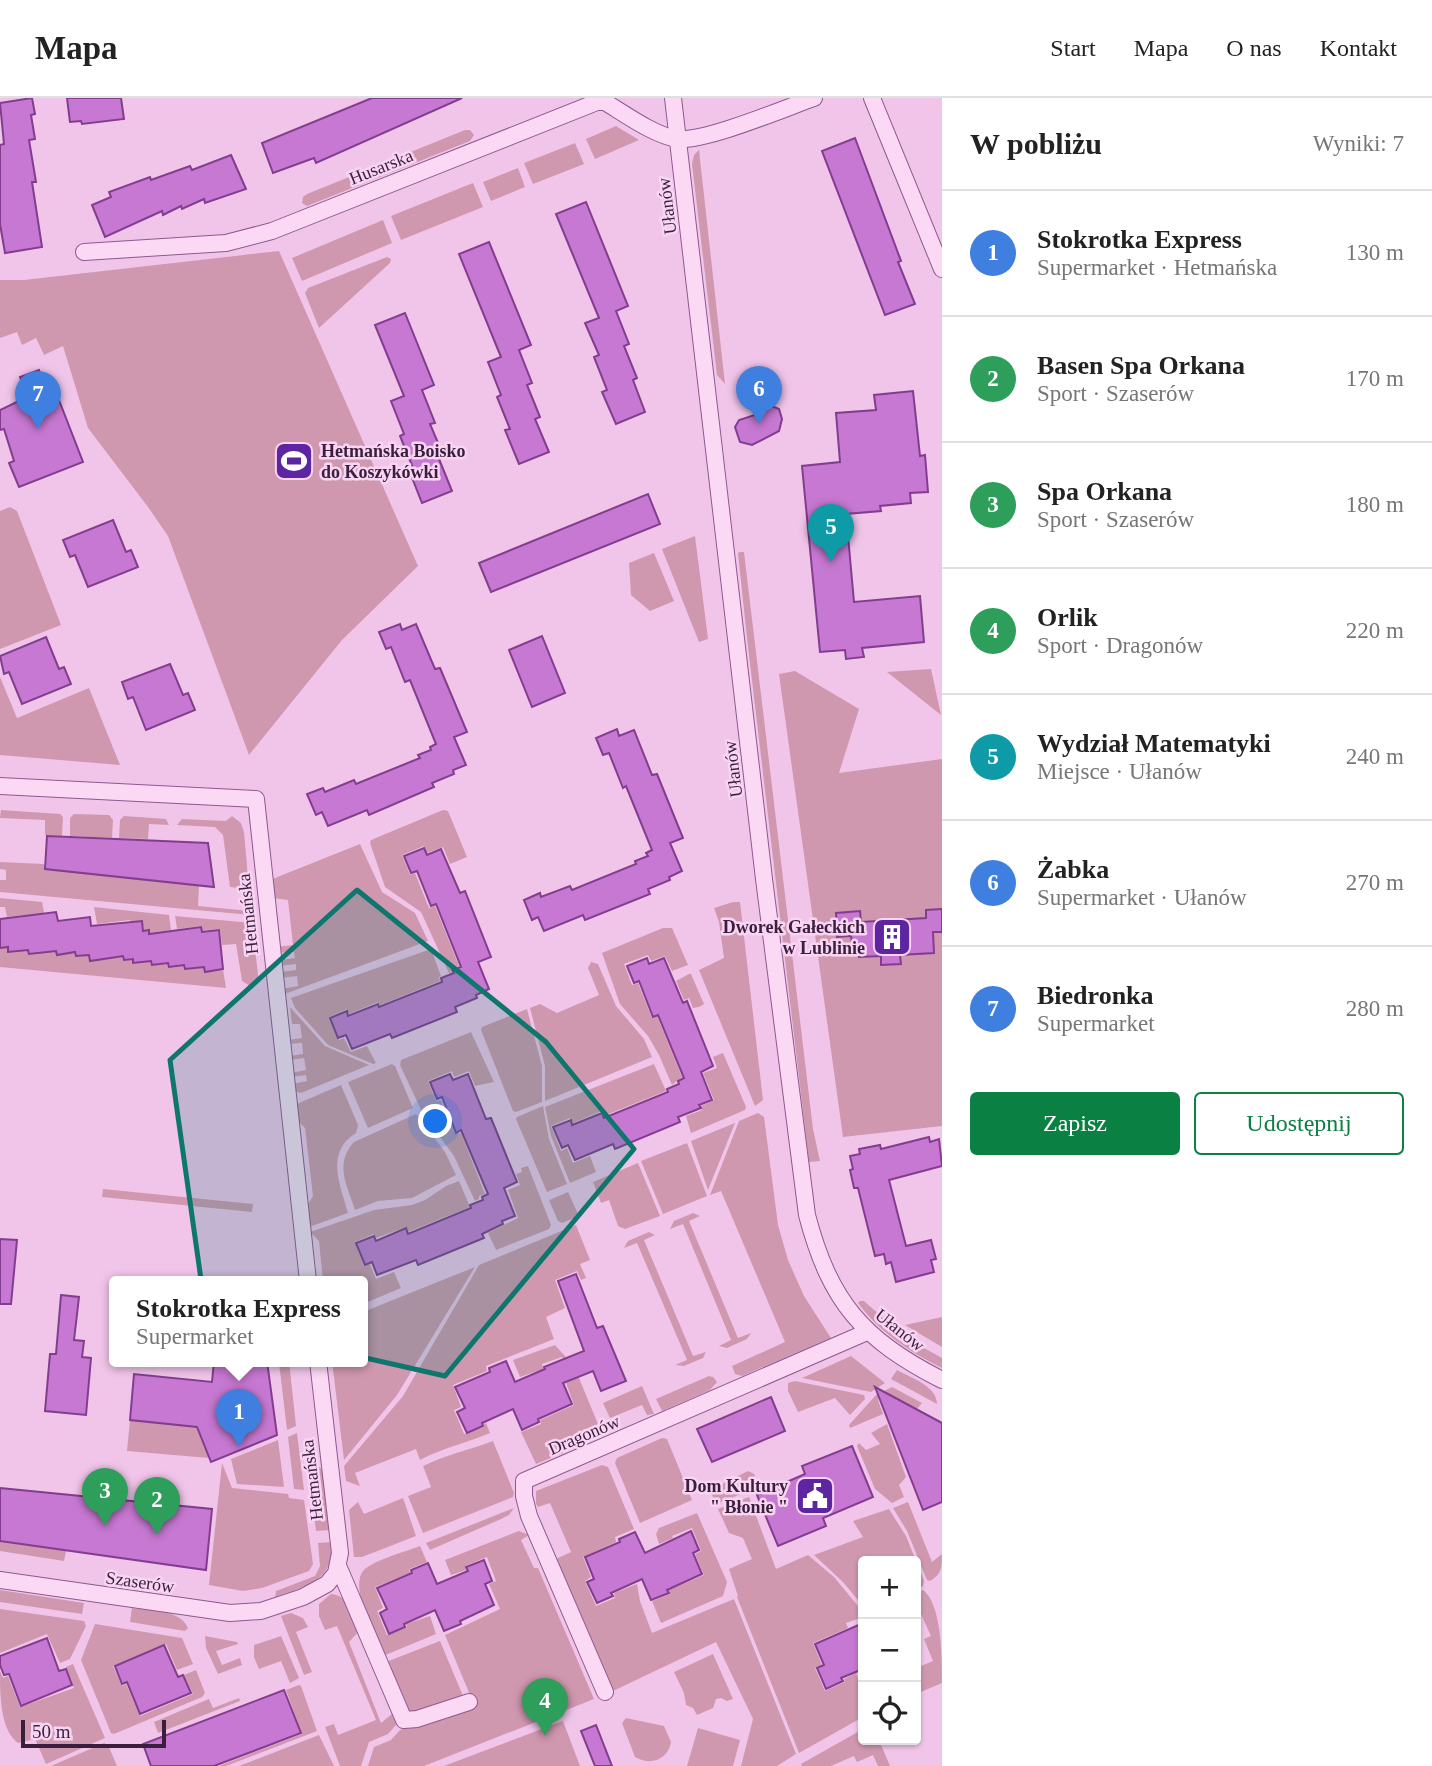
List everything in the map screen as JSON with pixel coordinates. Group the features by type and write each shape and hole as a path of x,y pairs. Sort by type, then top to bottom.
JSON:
{"street":[{"name":"Ułanów","path":"673,98 764,879 807,1214 816,1250 845,1305 867,1332 915,1366 942,1380"},
{"path":"678,139 701,137 814,98"},
{"path":"872,98 942,269"},
{"name":"Husarska","path":"84,252 226,243 272,231 597,102 605,102 652,129 678,139"},
{"name":"Hetmańska","path":"0,786 256,799 306,1276"},
{"name":"Dragonów","path":"605,1692 529,1516 524,1496 524,1481 867,1332"},
{"name":"Hetmańska","path":"318,1367 339,1561 404,1720 417,1719 469,1702"},
{"name":"Szaserów","path":"0,1580 230,1613 274,1608 322,1587 333,1578 339,1561"}],"highlighted area":[{"path":"357,890 546,1042 634,1149 445,1376 207,1322 170,1060"}],"shaded area":[{"path":"616,126 639,140 595,159 586,139"},
{"path":"470,130 474,135 470,141 307,206 302,203 307,194"},
{"path":"575,143 584,164 533,184 524,163"},
{"path":"699,150 725,384 717,375 692,164 694,155"},
{"path":"518,168 525,187 491,201 483,182"},
{"path":"473,183 483,207 401,240 391,216"},
{"path":"383,220 392,243 302,281 292,258"},
{"path":"279,251 418,566 342,640 249,755 168,536 88,428 63,346 44,355 36,338 22,345 17,332 0,338 0,280 24,280"},
{"path":"387,257 391,259 390,263 319,328 305,293 308,288"},
{"path":"10,507 17,511 61,625 0,649 0,511"},
{"path":"695,536 708,639 699,642 662,549"},
{"path":"740,552 744,552 813,1129 820,1161 809,1162 747,638"},
{"path":"654,553 674,601 650,611 631,595 629,563"},
{"path":"931,669 941,715 887,672"},
{"path":"795,671 859,709 839,773 942,759 942,1126 843,1137 779,674"},
{"path":"0,677 17,718 89,688 120,765 0,755"},
{"path":"1,810 60,814 63,817 62,836 45,835 45,820 0,818"},
{"path":"443,810 448,811 467,857 450,864 443,847 427,853 424,846 402,855 410,875 415,873 429,908 435,906 459,966 450,970 451,973 421,912 385,887 370,843 371,840"},
{"path":"74,814 109,815 113,820 112,838 70,836 70,818"},
{"path":"124,816 166,819 169,825 149,824 148,839 119,838 120,820"},
{"path":"232,816 241,823 244,832 249,889 230,887 223,835 215,827 177,825 182,819 226,821"},
{"path":"360,844 382,892 415,913 428,941 282,995 282,989 298,986 297,976 281,978 280,972 296,970 296,964 279,966 279,960 295,958 294,952 278,953 277,947 293,945 288,900 272,898 270,880"},
{"path":"0,862 44,864 45,869 199,886 198,906 250,911 251,915 0,892 0,880 6,880 6,870 0,869"},
{"path":"0,898 42,902 44,913 7,917 5,907 0,907"},
{"path":"740,902 763,1100 755,1106 699,970 724,958 719,922 714,908"},
{"path":"94,907 169,915 171,930 150,933 149,930 144,930 142,921 130,920 97,924"},
{"path":"175,916 252,923 259,983 250,986 242,981 236,944 222,945 220,929 202,931 201,926 177,929"},
{"path":"663,928 672,928 688,965 672,971 665,956 651,961 648,955 624,964 632,985 638,983 652,1018 657,1016 682,1077 672,1085 648,1036 620,1004 602,953"},
{"path":"8,947 9,952 28,950 29,954 75,952 76,956 89,955 90,961 123,956 124,960 133,959 133,963 151,961 152,965 184,965 185,969 204,967 205,972 223,969 226,988 0,967 0,948"},
{"path":"431,949 441,976 440,981 380,1005 378,1002 349,1014 347,1009 329,1017 339,1040 344,1038 351,1052 367,1046 376,1063 328,1045 295,1008 291,998"},
{"path":"591,962 598,964 616,1006 644,1039 652,1057 545,1101 545,1066 530,1008 540,1004 557,1013 599,995 588,968"},
{"path":"689,974 704,1004 699,1007 693,1008 689,998 684,1000 676,981"},
{"path":"290,1007 325,1046 369,1065 301,1093 293,1091 292,1084 307,1081 306,1075 291,1077 291,1073 306,1070 304,1058 290,1060 290,1056 303,1054 302,1043 288,1044 288,1040 302,1038 300,1024 292,1024"},
{"path":"527,1009 542,1066 542,1102 516,1112 513,1111 481,1030 482,1027"},
{"path":"471,1032 494,1082 475,1086 469,1071 454,1077 452,1071 428,1081 436,1101 441,1100 455,1134 461,1133 485,1194 475,1201 454,1156 423,1114 400,1065 401,1060"},
{"path":"723,1053 745,1110 691,1133 686,1116 702,1110 701,1106 714,1100 703,1073 717,1068 713,1057"},
{"path":"392,1064 413,1108 368,1128 348,1082"},
{"path":"654,1064 666,1091 606,1115 604,1110 573,1123 570,1118 551,1126 561,1151 567,1148 573,1163 590,1156 596,1172 570,1183 551,1136 545,1107"},
{"path":"341,1085 358,1125 356,1133 341,1149 338,1159 339,1180 348,1213 309,1227 307,1206 313,1196 305,1128 299,1122 295,1107"},
{"path":"543,1106 549,1139 567,1184 547,1192 516,1119"},
{"path":"758,1113 764,1117 778,1225 788,1260 804,1296 831,1338 742,1376 735,1374 732,1366 785,1342 721,1191 710,1195 739,1121"},
{"path":"416,1114 445,1152 456,1175 412,1198 378,1201 355,1210 343,1167 348,1150 354,1142"},
{"path":"735,1123 708,1190 691,1141"},
{"path":"687,1143 707,1196 663,1214 641,1161"},
{"path":"638,1163 660,1216 625,1229 618,1226 609,1200 601,1203 593,1182"},
{"path":"528,1166 551,1225 549,1229 496,1250 488,1233 518,1218 508,1190 520,1185 516,1174 522,1172 521,1168"},
{"path":"459,1181 470,1207 408,1232 406,1227 376,1238 374,1234 355,1242 364,1266 370,1264 376,1279 394,1272 401,1288 368,1302 368,1276 322,1276 319,1241 310,1232 374,1210 412,1205"},
{"path":"103,1189 253,1204 252,1212 102,1197"},
{"path":"568,1192 579,1216 562,1223 558,1221 549,1200"},
{"path":"693,1213 700,1216 689,1221 738,1338 751,1333 747,1339 727,1348 719,1346 731,1340 683,1224 670,1229 674,1221"},
{"path":"576,1225 590,1260 580,1264 586,1278 581,1280 577,1271 555,1280 565,1308 546,1317 554,1339 486,1366 487,1371 453,1385 461,1407 454,1410 464,1434 484,1427 486,1423 490,1433 420,1460 416,1449 355,1473 360,1486 346,1481 344,1466 403,1396 479,1265"},
{"path":"649,1232 655,1235 644,1240 693,1356 706,1352 703,1358 684,1366 675,1365 687,1360 637,1243 624,1248 628,1241"},
{"path":"475,1267 397,1395 344,1460 333,1367 368,1367 368,1310"},
{"path":"864,1301 906,1338 942,1358 942,1368 885,1332 866,1313 858,1303"},
{"path":"942,1317 942,1347 905,1325"},
{"path":"555,1345 574,1366 598,1424 583,1430 587,1439 585,1444 536,1464 521,1432 574,1405 566,1383 572,1380 562,1357 542,1364 543,1369 520,1377 513,1360"},
{"path":"851,1356 885,1383 871,1392 802,1378"},
{"path":"279,1367 290,1367 296,1426 287,1430"},
{"path":"897,1370 928,1387 937,1404 891,1379"},
{"path":"709,1376 717,1382 710,1390 662,1411 656,1399"},
{"path":"795,1381 864,1395 865,1399 850,1415 835,1398 798,1412 788,1391 788,1383"},
{"path":"642,1386 654,1414 647,1415 642,1405 610,1418 603,1403"},
{"path":"892,1387 922,1403 917,1409 889,1394 883,1394 878,1400 883,1414 850,1428 849,1425 876,1395"},
{"path":"130,1420 197,1427 209,1458 127,1451"},
{"path":"887,1424 906,1477 899,1485 904,1497 892,1503 875,1489 857,1446 859,1443 866,1450 880,1444 871,1433"},
{"path":"297,1433 304,1490 294,1489 288,1437"},
{"path":"662,1438 667,1439 692,1500 640,1523 615,1463 617,1458"},
{"path":"278,1440 284,1487 237,1484 231,1459"},
{"path":"493,1441 514,1493 513,1497 423,1533 408,1496 431,1487 423,1466"},
{"path":"222,1463 232,1488 288,1494 289,1498 304,1500 313,1564 309,1571 262,1588 243,1591 209,1585"},
{"path":"602,1465 608,1467 634,1529 615,1537 616,1542 583,1557 591,1577 585,1581 596,1606 615,1598 614,1593 637,1584 640,1601 652,1633 734,1599 796,1754 777,1766 741,1766 753,1719 716,1642 613,1691 556,1559 571,1552 550,1503 538,1507 536,1504 536,1491"},
{"path":"319,1467 323,1470 331,1530 316,1531 308,1468"},
{"path":"748,1471 754,1474 759,1487 716,1504 712,1495 714,1488"},
{"path":"749,1497 776,1569 808,1555 834,1577 858,1606 858,1619 846,1623 848,1628 813,1643 822,1665 815,1668 825,1691 845,1682 844,1679 856,1673 858,1720 799,1753 737,1597 729,1569 752,1559 743,1538 729,1533 718,1509"},
{"path":"403,1498 416,1536 362,1557 354,1557 349,1510 358,1502 364,1514"},
{"path":"908,1502 932,1562 942,1554 940,1570 930,1581 927,1580 921,1565 921,1556 917,1556 907,1531 893,1508"},
{"path":"514,1508 509,1515 501,1519 430,1550 426,1543"},
{"path":"889,1509 906,1536 914,1556 858,1556 858,1600 814,1555 863,1537 853,1521"},
{"path":"697,1513 727,1582 723,1596 661,1623 652,1601 670,1594 669,1590 704,1575 695,1554 701,1551 692,1528 659,1544 656,1534 659,1528"},
{"path":"519,1531 529,1535 521,1540 534,1568 538,1568 594,1699 424,1766 368,1766 374,1747 391,1740 400,1730 477,1704 474,1694 470,1695 445,1635 500,1609 489,1584 496,1581 487,1557 465,1566 466,1570 451,1575 445,1560"},
{"path":"0,1541 66,1551 64,1561 0,1551"},
{"path":"332,1542 328,1566 323,1574 308,1585 275,1597 276,1591 315,1576 320,1566 318,1543"},
{"path":"420,1546 427,1562 409,1569 410,1573 375,1587 383,1608 377,1611 387,1635 407,1627 406,1624 430,1616 436,1634 383,1656 361,1598 360,1576 365,1569 377,1562"},
{"path":"0,1590 84,1603 82,1614 0,1602"},
{"path":"923,1590 929,1597 937,1619 942,1683 921,1692 921,1666 933,1661 924,1639 931,1636 921,1614"},
{"path":"331,1594 346,1602 360,1630 349,1642 381,1723 393,1713 397,1724 388,1734 369,1742 361,1766 340,1766 325,1727 334,1724 338,1735 376,1720 337,1626 325,1630 319,1616 319,1604"},
{"path":"132,1608 172,1614 188,1628 185,1631 130,1622"},
{"path":"0,1609 84,1621 86,1626 70,1659 60,1663 47,1634 0,1653"},
{"path":"291,1613 303,1618 308,1627 296,1632 312,1672 304,1675 281,1616"},
{"path":"95,1624 182,1638 193,1664 177,1670 166,1644 113,1666 122,1686 126,1684 140,1716 193,1694 184,1675 196,1670 205,1693 202,1697 111,1733 81,1660"},
{"path":"205,1636 237,1642 238,1644 216,1651 222,1665 240,1658 242,1665 218,1674 206,1648"},
{"path":"281,1636 299,1678 290,1683 281,1661 259,1669 254,1657 254,1645"},
{"path":"440,1641 463,1696 410,1714 386,1662"},
{"path":"713,1654 733,1699 716,1699 713,1708 697,1715 693,1708 686,1705 684,1693 674,1672"},
{"path":"73,1664 105,1738 46,1764 35,1739 18,1743 8,1730 2,1711 0,1671 3,1678 8,1676 20,1707 74,1688 66,1667"},
{"path":"299,1685 317,1731 226,1766 219,1766 302,1734 286,1690"},
{"path":"239,1698 240,1701 158,1733 154,1722 209,1699 213,1708"},
{"path":"626,1718 664,1726 671,1742 666,1753 652,1761 635,1757 622,1723"},
{"path":"563,1721 580,1766 444,1766"},
{"path":"698,1728 740,1740 733,1766 687,1766"},
{"path":"858,1732 858,1745 881,1745 890,1766 878,1766 873,1755 857,1762 854,1756 831,1766 801,1764"},
{"path":"319,1735 334,1766 239,1766"},
{"path":"104,1743 108,1745 117,1766 51,1766"}],"building":[{"path":"32,98 35,114 31,115 35,139 29,140 42,247 5,253 0,224 0,145 4,144 0,103"},
{"path":"67,98 121,98 124,119 82,124 81,121 70,122"},
{"path":"372,98 462,98 316,163 314,158 273,173 262,143"},
{"path":"855,138 915,304 885,315 822,151"},
{"path":"231,155 246,189 205,203 204,199 182,209 181,206 163,215 162,211 105,237 92,205 111,197 109,192 190,166 192,170"},
{"path":"586,202 628,306 616,311 629,344 624,346 637,378 633,380 645,412 616,424 602,392 607,390 594,357 599,355 585,323 599,318 556,214"},
{"path":"489,242 531,345 519,350 532,383 527,385 540,417 535,419 549,452 519,464 505,430 510,429 497,397 501,395 488,362 501,357 459,254"},
{"path":"405,313 434,385 422,390 435,423 430,424 444,457 439,459 452,491 422,503 409,470 413,468 400,436 404,434 391,401 404,396 375,325"},
{"path":"39,370 42,379 48,381 54,397 57,395 83,462 19,487 9,463 14,461 4,429 0,430 0,410 19,401 24,386 20,377"},
{"path":"913,391 920,456 925,455 928,492 910,493 911,503 880,506 881,511 846,514 854,602 920,596 924,642 862,648 864,657 846,659 845,650 820,652 802,466 840,462 836,413 876,410 874,395"},
{"path":"769,405 779,409 782,419 779,431 752,445 740,442 735,427 739,420 755,415 758,409"},
{"path":"648,494 660,524 491,592 479,563"},
{"path":"113,520 126,552 131,550 138,567 88,587 75,555 70,557 63,540"},
{"path":"400,624 402,630 416,624 435,669 440,668 467,732 454,737 466,765 453,770 454,774 432,783 434,787 369,815 367,810 328,826 322,812 316,815 307,794 323,788 325,792 354,780 356,784 420,758 418,755 431,750 430,747 436,744 410,680 405,682 391,647 386,649 379,632"},
{"path":"542,636 565,693 532,707 509,650"},
{"path":"46,637 59,669 64,667 71,684 22,704 9,672 4,674 0,656"},
{"path":"170,664 183,695 188,693 195,710 146,730 133,697 128,699 122,682"},
{"path":"617,729 619,736 634,730 652,775 657,774 683,838 670,843 682,871 669,877 670,880 648,889 650,894 585,920 583,915 544,931 538,917 532,920 524,900 570,886 572,890 636,864 635,861 648,856 646,853 652,850 626,786 623,788 609,753 603,755 596,738"},
{"path":"47,836 208,843 214,887 45,869"},
{"path":"424,848 427,855 441,849 460,893 465,891 491,957 478,962 489,989 476,995 477,998 455,1007 457,1012 392,1038 390,1034 352,1049 346,1035 338,1038 330,1018 347,1011 348,1016 378,1004 379,1007 442,982 441,978 461,967 436,904 431,906 417,871 411,873 404,856"},
{"name":"Dworek Gałeckich w Lublinie","path":"942,909 942,932 933,932 934,953 900,955 901,964 881,965 881,956 859,957 858,943 852,943 851,936 837,937 836,913 860,911 861,922 926,918 926,910"},
{"path":"56,912 58,921 90,917 91,926 142,921 143,931 149,930 149,934 201,927 202,932 219,930 223,969 205,972 204,967 185,969 184,965 169,967 168,963 152,965 151,961 133,963 133,959 124,960 123,956 90,961 89,955 76,956 75,952 57,955 56,951 29,954 28,950 8,952 8,947 0,948 0,919"},
{"path":"647,958 649,964 664,958 683,1003 687,1001 713,1066 701,1072 712,1100 699,1105 701,1108 678,1117 680,1122 615,1149 613,1144 575,1160 568,1145 562,1148 553,1127 571,1120 572,1125 602,1113 604,1118 668,1092 667,1089 679,1084 678,1081 684,1078 658,1015 653,1017 639,981 634,983 627,966"},
{"path":"450,1074 453,1080 468,1074 486,1119 491,1118 517,1182 504,1188 515,1216 482,1234 484,1238 418,1265 416,1260 377,1275 372,1262 365,1265 356,1243 374,1236 376,1241 406,1228 408,1234 471,1208 470,1205 483,1200 482,1197 488,1194 461,1130 456,1133 442,1097 437,1099 430,1082"},
{"path":"929,1137 930,1142 939,1139 942,1166 889,1180 906,1246 931,1240 936,1259 931,1260 934,1272 896,1282 891,1262 886,1264 884,1254 875,1256 858,1188 854,1188 850,1156 860,1154 859,1149 880,1145 881,1149"},
{"path":"0,1239 17,1240 11,1304 0,1304"},
{"path":"576,1274 597,1328 603,1326 626,1381 601,1391 593,1371 563,1383 572,1404 538,1419 539,1422 522,1430 513,1409 467,1433 457,1412 465,1408 455,1387 490,1372 489,1368 506,1361 515,1382 584,1351 558,1281"},
{"path":"61,1295 79,1297 74,1340 84,1341 82,1357 91,1358 86,1415 45,1411 50,1354 56,1354"},
{"path":"213,1367 268,1367 277,1435 211,1462 197,1427 130,1420 134,1374 212,1382"},
{"path":"875,1387 942,1423 942,1502 923,1510"},
{"path":"771,1397 785,1431 712,1462 697,1429"},
{"path":"852,1446 873,1497 823,1518 826,1526 778,1546 757,1495 805,1474 802,1466"},
{"path":"0,1488 212,1509 206,1570 0,1541"},
{"path":"691,1531 699,1550 693,1553 702,1574 651,1600 642,1579 611,1593 613,1596 597,1603 587,1582 594,1579 585,1557 620,1542 619,1539 635,1532 645,1553"},
{"path":"484,1560 492,1581 485,1584 494,1605 444,1631 435,1610 389,1634 380,1613 387,1609 377,1588 428,1563 437,1584 468,1571 466,1567"},
{"path":"858,1625 858,1671 841,1678 843,1681 826,1689 817,1668 824,1665 815,1644"},
{"path":"47,1638 59,1671 66,1669 72,1685 21,1706 9,1674 4,1675 0,1656"},
{"path":"164,1645 178,1677 183,1675 191,1693 140,1714 127,1682 122,1684 115,1666"},
{"path":"284,1690 301,1733 214,1766 151,1766 143,1744"},
{"path":"596,1725 612,1766 595,1766 581,1731"}],"place":[{"name":"Żabka","path":"759,424"},
{"name":"Biedronka","path":"38,429"},
{"name":"Hetmańska Boisko do Koszykówki","path":"294,461"},
{"name":"Wydział Matematyki","path":"831,562"},
{"name":"Dworek Gałeckich w Lublinie","path":"892,937"},
{"name":"Stokrotka Express","path":"239,1447"},
{"name":"Dom Kultury \" Błonie \"","path":"815,1496"},
{"name":"Spa Orkana","path":"105,1526"},
{"name":"Basen Spa Orkana","path":"157,1535"},
{"name":"Orlik","path":"545,1736"}]}
